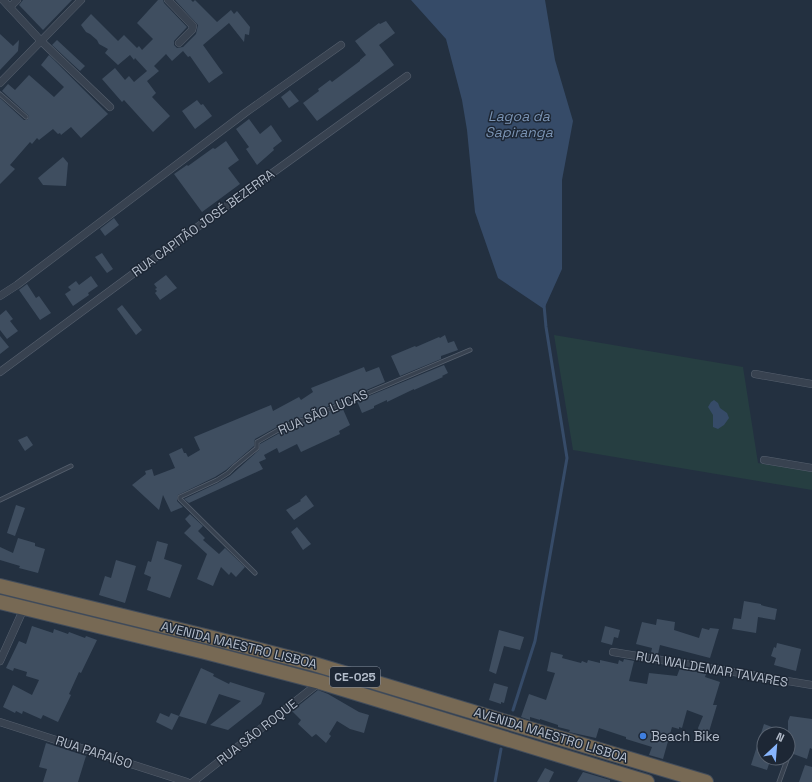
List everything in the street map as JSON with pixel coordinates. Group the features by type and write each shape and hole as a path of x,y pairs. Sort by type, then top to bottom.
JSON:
{"highway":[{"name":"AVENIDA MAESTRO LISBOA","path":"0,586 314,664 706,782"},
{"name":"AVENIDA MAESTRO LISBOA","path":"0,602 205,652 320,682 647,782"}],"street":[{"path":"4,0 41,41 110,107"},
{"path":"11,6 17,0"},
{"path":"0,83 81,0"},
{"path":"168,0 193,26 192,30 179,43"},
{"path":"0,296 17,285 245,113 341,45"},
{"name":"RUA CAPITÃO JOSÉ BEZERRA","path":"0,372 149,262 407,76"},
{"path":"755,374 812,384"},
{"path":"764,460 812,468"},
{"path":"0,660 24,608"},
{"name":"RUA WALDEMAR TAVARES","path":"613,652 812,685"},
{"name":"RUA SÃO ROQUE","path":"193,782 320,682"},
{"name":"RUA PARAÍSO","path":"0,722 187,782"}],"lane":[{"path":"0,94 26,117"},
{"name":"RUA SÃO LUCAS","path":"255,573 180,499 180,496 217,480 228,473 257,448 258,442 298,420 304,420 470,350"},
{"path":"0,500 71,466"},
{"path":"779,782 784,766"}],"green space":[{"path":"554,335 743,367 758,463 812,472 812,490 573,450"}],"water":[{"name":"Lagoa da Sapiranga","path":"411,0 545,0 555,60 573,121 562,180 562,269 544,309 498,278 475,212 467,130 462,100 446,39"},
{"path":"714,400 718,403 720,408 727,413 729,418 724,425 718,429 713,427 713,415 708,407"}],"building":[{"path":"23,0 72,0 43,30 19,5"},
{"path":"158,0 163,0 164,3 187,27 174,41 174,45 177,48 183,47 196,34 198,25 175,0 191,0 193,2 195,0 217,22 231,10 234,14 237,11 250,27 249,35 245,34 244,42 229,23 203,45 223,73 209,83 190,56 188,57 183,51 172,61 166,54 154,66 159,71 147,81 156,93 152,97 170,116 153,132 124,100 122,102 102,79 115,68 125,80 129,76 134,82 147,71 135,58 134,60 130,55 118,65 105,53 108,49 99,44 97,40 86,32 81,25 91,14 118,41 124,35 137,48 139,46 142,50 153,39 137,23"},
{"path":"386,21 395,33 379,45 394,65 317,121 303,103 319,91 318,89 330,80 332,82 360,61 366,55 355,41 379,23 380,24"},
{"path":"0,34 13,46 19,40 18,51 0,70"},
{"path":"57,40 85,66 80,71 52,45"},
{"path":"49,55 108,114 81,138 71,127 61,135 53,129 39,140 37,138 32,144 30,142 10,165 15,169 0,184 0,98 24,120 27,120 29,117 2,91 8,84 15,90 29,75 54,97 64,87 41,65"},
{"path":"290,90 299,101 289,108 281,97"},
{"path":"197,100 201,105 203,104 212,116 195,129 182,111"},
{"path":"249,119 260,134 271,125 282,141 257,165 246,149 249,147 236,129"},
{"path":"226,141 239,160 228,168 240,184 202,212 174,174"},
{"path":"63,157 68,163 66,186 43,185 38,178"},
{"path":"114,218 119,225 105,236 100,229"},
{"path":"102,253 113,269 107,273 95,257"},
{"path":"166,275 177,288 160,300 155,293 157,291 155,289 157,288 154,284"},
{"path":"91,276 98,286 88,293 89,295 73,306 65,294 71,290 68,287 76,281 79,285"},
{"path":"27,284 36,298 39,296 51,313 40,320 19,290"},
{"path":"122,305 142,330 136,335 117,309"},
{"path":"6,310 13,319 10,321 18,331 7,339 0,330 0,315"},
{"path":"445,335 448,343 454,341 458,350 441,356 441,359 400,376 391,356"},
{"path":"0,336 9,347 0,354"},
{"path":"444,365 448,373 442,376 443,377 387,402 387,400 362,413 357,401"},
{"path":"364,367 366,372 379,367 385,382 303,417 284,423 255,439 254,446 226,470 178,495 177,501 183,507 171,512 163,495 159,510 132,485 146,474 145,471 152,469 154,476 175,468 169,454 182,448 188,457 200,450 194,437 271,405 273,411 299,397 301,400 313,392 311,388"},
{"path":"342,407 350,425 339,431 340,434 301,452 297,444 279,453 277,448 264,455 266,459 259,462 263,469 189,503 184,499 230,476 259,450 260,444 287,429"},
{"path":"27,436 33,445 25,451 18,440"},
{"path":"306,495 314,506 294,520 286,510 301,501 300,500"},
{"path":"16,505 25,508 15,536 7,533"},
{"path":"190,514 203,526 198,531 205,538 203,540 219,554 225,548 245,567 236,577 231,572 229,575 221,567 213,586 197,579 207,554 184,533 191,526 185,519"},
{"path":"297,527 311,544 303,550 291,532"},
{"path":"18,538 35,543 35,546 45,549 38,573 19,568 20,566 0,560 0,547 13,553"},
{"path":"157,541 168,544 164,559 182,565 170,598 147,590 151,577 144,574 148,561 151,562"},
{"path":"116,560 136,566 125,603 99,595 105,576 111,578"},
{"path":"744,601 777,609 775,620 758,617 756,633 732,629 734,618 741,619"},
{"path":"657,619 675,622 674,630 699,638 702,628 709,630 710,628 719,629 710,658 660,645 658,654 654,654 651,653 652,648 636,644 642,622 656,625"},
{"path":"32,626 53,633 54,629 68,634 69,632 85,638 86,636 97,640 81,673 79,672 69,694 71,695 58,722 43,715 41,719 23,711 22,714 16,711 15,713 3,707 13,685 32,695 39,680 26,676 27,672 14,668 13,671 6,668 19,641 26,644"},
{"path":"605,626 620,630 618,638 614,637 612,645 601,642"},
{"path":"499,630 524,637 520,650 504,646 496,674 489,671"},
{"path":"777,643 801,649 796,671 774,665 776,658 771,656"},
{"path":"551,652 563,655 562,658 581,663 582,661 587,663 588,660 600,663 600,660 618,664 619,660 623,662 624,659 634,661 629,681 647,684 649,673 677,676 680,668 706,674 705,677 720,682 713,705 717,705 708,735 699,732 698,728 703,716 687,710 682,728 679,727 679,729 672,727 663,759 649,755 652,747 626,739 626,737 599,728 596,738 569,732 570,730 558,727 558,725 540,719 530,717 530,720 521,717 529,694 546,700 555,673 547,671"},
{"path":"201,668 214,674 213,676 229,684 230,682 265,693 261,704 228,730 210,725 241,701 219,694 206,724 179,716"},
{"path":"494,683 508,687 504,703 501,702 501,704 489,700"},
{"path":"318,690 328,694 359,712 369,715 364,733 350,729 337,721 329,734 331,736 326,743 316,734 312,737 298,724 301,720 292,711"},
{"path":"160,713 169,717 171,713 179,716 172,730 156,722"},
{"path":"790,716 812,719 812,749 810,748 807,759 796,755 796,726 788,726"},
{"path":"46,743 86,756 78,782 43,782 47,769 39,767"},
{"path":"756,749 756,766 768,766 767,770 751,765"},
{"path":"805,765 812,767 812,782 799,782"},
{"path":"545,768 554,772 549,782 537,782"},
{"path":"583,772 610,780 610,782 577,782"}],"waterway":[{"path":"513,710 535,641 567,458 546,327 544,305"},
{"path":"495,782 501,749"}],"place":[{"name":"Beach Bike","path":"643,736"}]}
